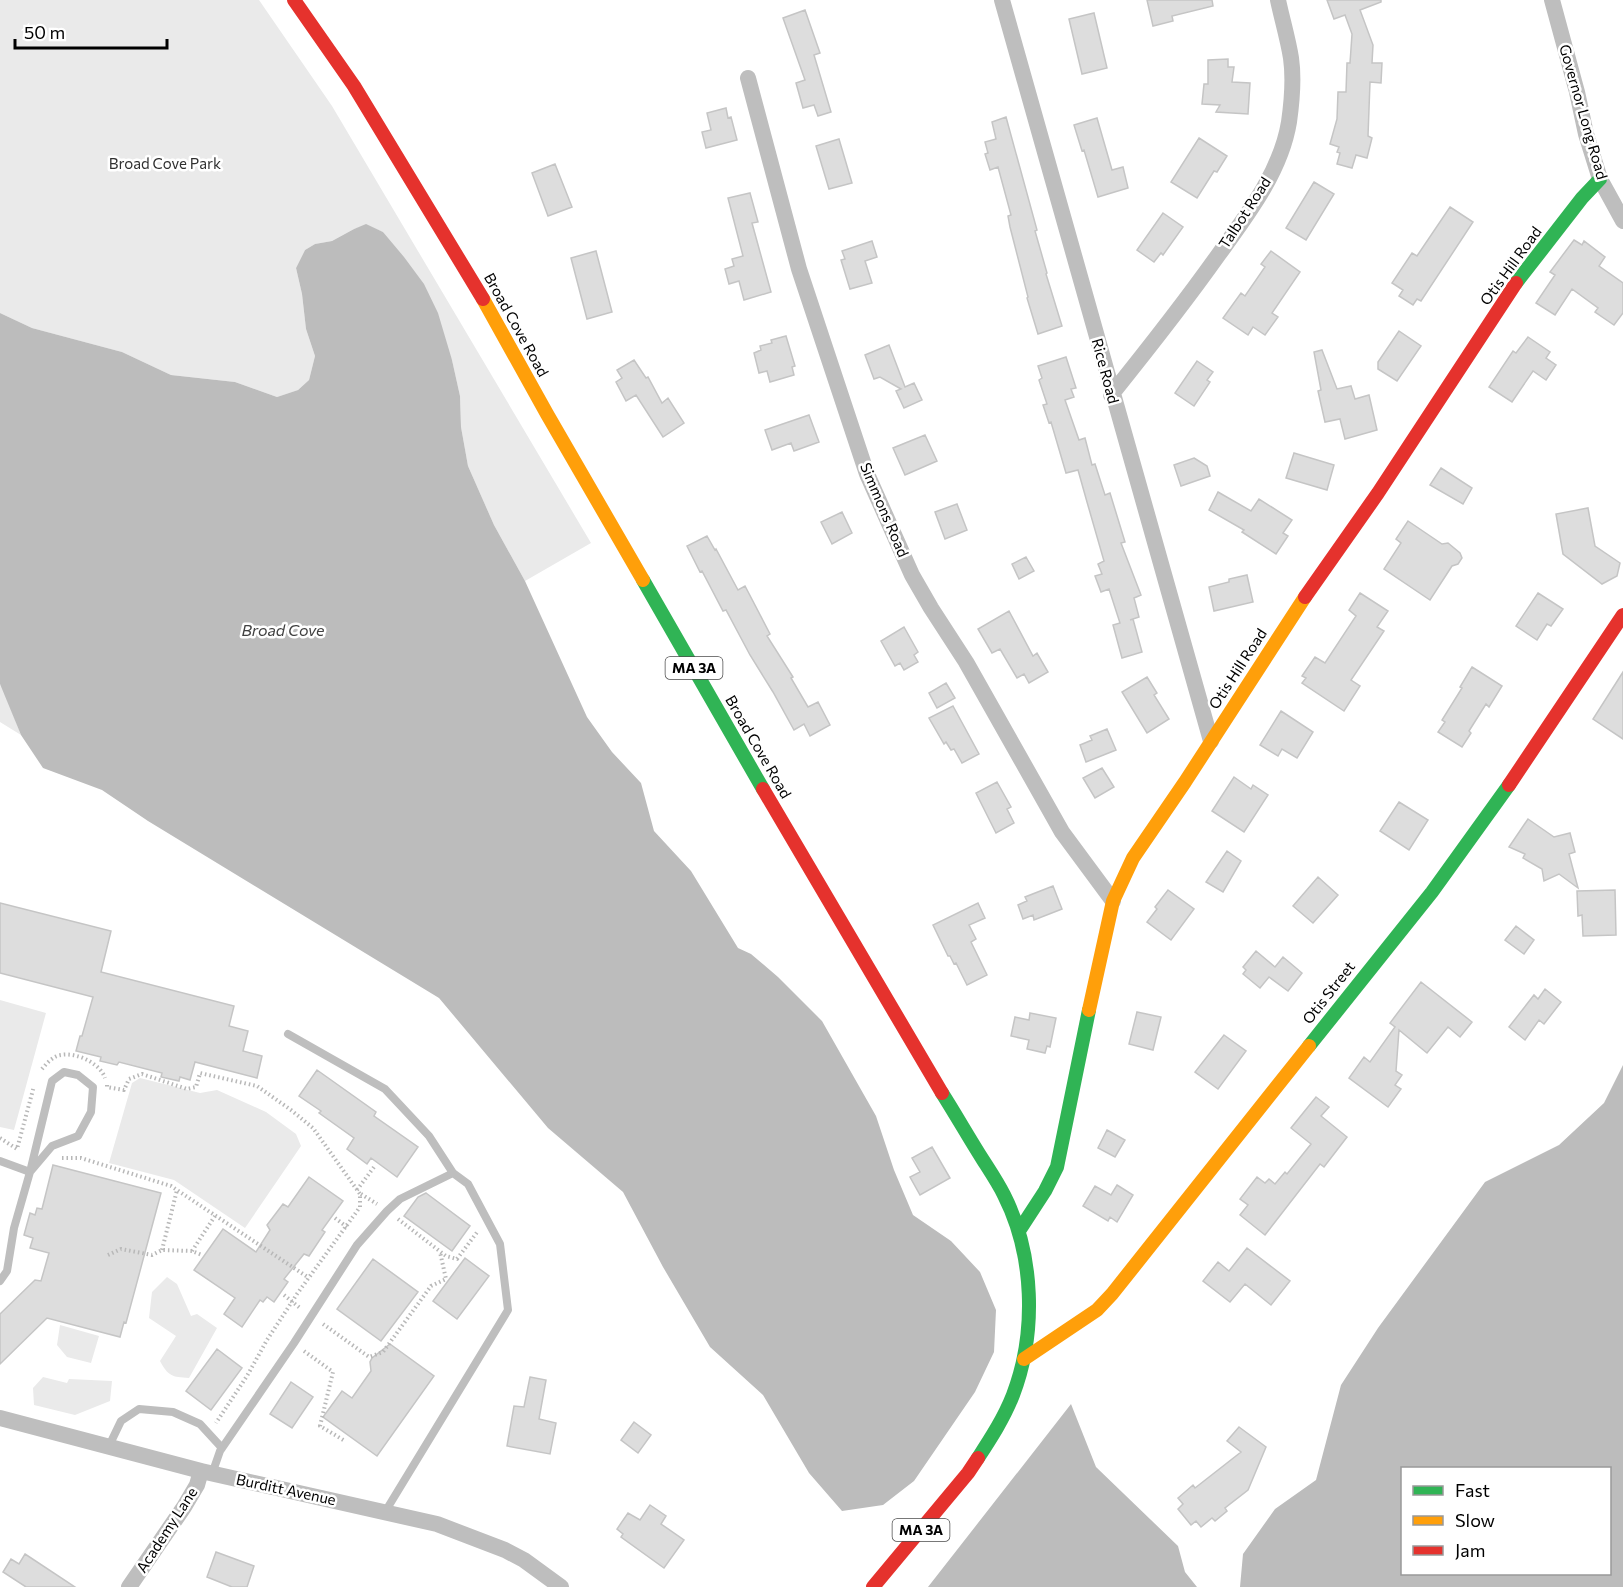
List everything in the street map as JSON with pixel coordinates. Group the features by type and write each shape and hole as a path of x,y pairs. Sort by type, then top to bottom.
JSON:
{"street":[{"name":"Broad Cove Road","path":"294,0 354,86 474,283 781,819 1004,1195 1019,1231 1027,1274 1029,1311 1024,1359 1013,1395 999,1425 968,1473 873,1587"},
{"name":"Rice Road","path":"1002,0 1111,395 1211,741"},
{"name":"Talbot Road","path":"1111,395 1239,226 1267,183 1280,156 1289,124 1292,91 1291,59 1278,0"},
{"name":"Governor Long Road","path":"1552,0 1586,134 1600,179 1623,221"},
{"name":"Simmons Road","path":"748,78 799,269 878,501 912,575 966,662 1062,832 1113,901"},
{"name":"Otis Hill Road","path":"1019,1231 1045,1191 1057,1167 1113,901 1133,858 1294,612 1378,493 1520,277 1582,198 1600,179"},
{"name":"Otis Street","path":"1024,1359 1097,1310 1112,1294 1432,892 1496,804 1623,615"},
{"name":"Burditt Avenue","path":"0,1418 207,1473 437,1524 487,1542 524,1560 561,1587"},
{"name":"Academy Lane","path":"129,1587 184,1507 196,1485 207,1473"}],"lane":[{"path":"288,1034 385,1089 429,1136 453,1173 468,1184 500,1244 508,1310 385,1512"},
{"path":"0,1281 7,1271 14,1228 52,1081 64,1072 78,1075 93,1087 91,1112 78,1136 52,1146 30,1172"},
{"path":"0,1161 30,1172"},
{"path":"207,1473 357,1245 399,1199 453,1173"},
{"path":"110,1446 121,1421 139,1409 173,1412 200,1424 222,1448"}],"path":[{"path":"37,1075 49,1061 60,1055 75,1056 90,1061 103,1074 107,1087 124,1090 129,1079 141,1074 187,1089 196,1087 200,1073 257,1086 313,1128 359,1192 446,1256 457,1259 487,1219"},
{"path":"0,1138 17,1149 34,1085"},
{"path":"58,1158 81,1158 171,1186 309,1278"},
{"path":"216,1424 267,1340 360,1207 359,1192 374,1167"},
{"path":"162,1250 177,1190"},
{"path":"192,1251 215,1216"},
{"path":"335,1218 352,1230"},
{"path":"108,1255 121,1249 152,1255 162,1250 192,1251 202,1255"},
{"path":"323,1324 369,1357 383,1352 431,1286 446,1279 440,1252"},
{"path":"284,1295 302,1309"},
{"path":"294,1343 333,1372 320,1426 345,1441"}],"green space":[{"name":"Broad Cove Park","path":"0,0 259,0 332,106 591,543 525,581 494,525 468,466 461,427 460,396 452,360 383,232 366,225 332,241 315,244 305,250 296,268 306,329 315,356 309,380 298,390 277,397 235,382 171,375 122,352 32,328 0,313"},
{"path":"0,684 3,689 21,735 0,722"},
{"path":"0,1000 46,1013 14,1130 0,1127"},
{"path":"140,1078 200,1093 217,1090 266,1112 296,1134 301,1146 245,1228 174,1180 109,1163 132,1083"},
{"path":"167,1277 177,1284 191,1316 197,1314 217,1328 189,1378 171,1375 163,1366 160,1361 176,1336 149,1318 152,1292"},
{"path":"60,1325 99,1336 91,1363 67,1357 57,1345"},
{"path":"43,1377 67,1383 69,1379 112,1381 110,1401 75,1415 34,1405 33,1388"}],"water":[{"name":"Broad Cove","path":"366,224 383,232 404,257 424,284 438,313 460,396 461,427 468,466 494,525 525,581 587,717 612,752 641,783 654,831 691,871 738,948 751,954 778,977 822,1021 876,1116 894,1170 913,1215 951,1241 980,1272 996,1310 994,1352 975,1392 914,1481 883,1505 842,1511 809,1473 763,1395 710,1347 663,1267 623,1192 548,1128 439,998 148,821 102,790 43,768 21,735 0,684 0,313 32,328 122,352 171,375 235,382 277,397 298,390 309,380 315,356 306,329 296,268 305,250 315,244 332,241"},
{"path":"1623,1065 1623,1587 1240,1587 1243,1554 1275,1509 1316,1480 1341,1385 1378,1328 1485,1182 1559,1145 1604,1103"},
{"path":"1071,1404 1096,1467 1178,1546 1185,1572 1197,1587 928,1587"}],"building":[{"path":"1147,0 1212,0 1213,6 1172,16 1173,21 1153,26"},
{"path":"1327,0 1381,0 1381,2 1360,10 1373,45 1372,63 1382,63 1381,83 1370,82 1368,136 1372,138 1367,158 1356,155 1352,168 1337,164 1339,147 1330,144 1337,119 1338,92 1346,92 1347,63 1350,63 1352,34 1345,15 1334,19"},
{"path":"805,10 820,53 814,55 831,112 818,116 814,105 803,108 796,83 805,80 783,18"},
{"path":"1094,13 1107,68 1082,74 1069,19"},
{"path":"1228,59 1228,67 1234,67 1232,82 1250,83 1248,114 1216,112 1220,105 1202,104 1204,84 1208,84 1208,60"},
{"path":"726,108 728,118 731,117 737,140 706,148 702,132 711,130 707,113"},
{"path":"1006,117 1037,230 1035,231 1046,274 1062,326 1038,334 1027,298 1010,227 1008,216 1011,215 998,167 990,170 985,154 988,153 985,142 996,139 992,122"},
{"path":"1097,118 1112,170 1123,167 1128,188 1098,197 1074,125"},
{"path":"1199,138 1227,156 1217,172 1214,171 1197,198 1171,182"},
{"path":"839,139 852,183 829,189 816,146"},
{"path":"555,164 572,207 548,216 532,173"},
{"path":"1314,182 1334,194 1306,240 1286,228"},
{"path":"750,193 758,222 752,223 771,292 744,300 739,281 729,284 725,269 734,266 732,259 743,256 728,198"},
{"path":"1450,207 1473,222 1421,301 1417,299 1413,305 1399,296 1403,290 1392,283 1412,253 1417,256"},
{"path":"1163,213 1183,227 1163,255 1161,253 1154,262 1137,250"},
{"path":"1574,240 1582,245 1584,241 1605,257 1599,266 1623,283 1623,313 1614,325 1595,312 1598,308 1572,289 1555,315 1536,303 1555,275 1550,272"},
{"path":"872,241 877,257 865,261 872,283 850,289 841,260 845,259 842,251"},
{"path":"596,251 612,312 587,319 571,258"},
{"path":"1271,251 1300,272 1272,313 1278,317 1265,335 1253,327 1248,335 1223,318 1241,293 1245,296 1265,267 1261,264"},
{"path":"1399,331 1421,346 1397,381 1378,369 1378,362"},
{"path":"786,336 795,366 792,367 794,375 770,382 767,371 759,373 754,353 761,350 760,346 772,343 771,340"},
{"path":"1528,337 1550,352 1546,358 1556,365 1546,380 1533,371 1512,402 1489,387 1513,351 1516,353"},
{"path":"889,345 905,387 914,383 922,400 904,408 896,391 901,389 880,377 874,379 865,355"},
{"path":"1322,350 1337,389 1351,386 1355,399 1369,395 1377,430 1345,439 1340,419 1325,422 1318,391 1321,390 1314,352"},
{"path":"1066,357 1076,388 1071,389 1074,397 1065,400 1079,440 1085,438 1092,465 1095,464 1105,495 1110,493 1125,542 1121,543 1141,595 1134,598 1139,617 1133,619 1142,652 1122,658 1113,625 1120,623 1109,589 1101,592 1095,576 1102,574 1098,564 1104,561 1078,470 1066,473 1051,422 1049,423 1043,405 1047,404 1039,380 1042,378 1038,366"},
{"path":"634,360 646,378 648,377 662,403 668,398 684,423 663,437 636,395 626,401 616,382 622,378 617,370"},
{"path":"1197,361 1213,372 1207,380 1210,382 1194,406 1175,393"},
{"path":"809,415 819,442 794,451 791,443 772,450 765,430"},
{"path":"925,435 937,461 905,475 893,448"},
{"path":"1294,453 1334,465 1327,490 1286,478"},
{"path":"1194,458 1207,466 1210,476 1181,486 1174,465"},
{"path":"1441,468 1472,488 1463,504 1430,485"},
{"path":"1218,492 1251,511 1259,499 1292,520 1283,533 1288,536 1276,554 1242,532 1244,530 1209,510"},
{"path":"957,504 967,530 945,539 935,512"},
{"path":"1588,508 1595,546 1620,563 1617,576 1602,584 1563,554 1556,514"},
{"path":"842,512 852,533 832,544 821,522"},
{"path":"1408,521 1442,544 1448,543 1460,553 1462,558 1458,564 1452,566 1430,600 1384,569 1401,543 1396,539"},
{"path":"707,536 738,590 745,586 770,634 767,636 793,677 791,678 808,707 818,702 830,725 810,736 804,724 794,730 726,610 723,611 702,571 700,572 687,546"},
{"path":"1026,557 1034,571 1019,579 1012,564"},
{"path":"1247,575 1253,602 1214,611 1209,587"},
{"path":"1360,593 1388,611 1377,627 1384,631 1351,680 1360,686 1344,711 1302,683 1306,678 1302,676 1315,657 1325,663 1356,616 1349,610"},
{"path":"1538,593 1563,609 1551,626 1547,624 1537,640 1516,626"},
{"path":"1009,611 1033,656 1037,653 1048,672 1029,683 1024,674 1017,678 1000,649 992,653 978,629"},
{"path":"904,627 918,652 914,655 918,662 904,670 900,663 895,666 881,641"},
{"path":"1472,667 1502,686 1489,707 1486,704 1462,747 1438,732 1445,722 1442,720"},
{"path":"1623,672 1623,739 1593,719"},
{"path":"1147,677 1157,693 1154,695 1169,719 1147,733 1122,692"},
{"path":"946,683 955,698 937,708 929,693"},
{"path":"953,706 979,754 962,763 954,749 951,750 946,742 944,744 929,718"},
{"path":"1281,711 1313,732 1297,758 1282,749 1278,756 1260,745"},
{"path":"1107,729 1116,750 1086,762 1080,745 1092,740 1090,736"},
{"path":"1102,768 1114,787 1095,798 1083,778"},
{"path":"1234,777 1251,789 1253,785 1268,795 1244,832 1212,811"},
{"path":"997,782 1011,807 1007,809 1014,823 996,833 976,793"},
{"path":"1399,802 1428,820 1409,850 1380,831"},
{"path":"1528,819 1554,837 1570,833 1575,852 1569,854 1578,888 1559,874 1544,881 1542,869 1523,858 1525,854 1509,847"},
{"path":"1227,851 1241,861 1223,892 1206,882"},
{"path":"1318,877 1338,895 1313,923 1293,906"},
{"path":"1053,886 1062,909 1034,920 1033,915 1023,919 1018,905 1027,901 1025,897"},
{"path":"1168,890 1194,909 1171,940 1147,922"},
{"path":"1615,890 1616,935 1583,936 1582,915 1578,916 1577,891"},
{"path":"0,903 111,931 101,972 234,1006 229,1026 248,1031 243,1051 262,1056 257,1078 195,1062 190,1080 180,1077 179,1081 161,1077 162,1073 119,1062 117,1065 100,1061 101,1057 76,1051 93,997 0,973"},
{"path":"978,903 985,918 969,925 976,939 971,942 987,975 967,985 956,963 954,964 948,956 933,925"},
{"path":"1516,926 1534,940 1524,954 1505,940"},
{"path":"1256,951 1275,967 1283,957 1302,973 1288,991 1269,977 1260,988 1243,974 1246,970 1243,967"},
{"path":"1421,982 1472,1022 1460,1037 1448,1027 1427,1053 1399,1030 1396,1071 1402,1075 1395,1085 1401,1089 1388,1107 1349,1078 1364,1057 1370,1062 1395,1027 1390,1023"},
{"path":"1545,989 1561,1002 1544,1024 1539,1020 1525,1040 1509,1027 1534,995 1538,999"},
{"path":"1137,1012 1161,1017 1153,1050 1129,1044"},
{"path":"1030,1013 1056,1018 1050,1047 1047,1046 1045,1053 1027,1049 1029,1040 1011,1036 1015,1017 1029,1020"},
{"path":"1224,1035 1246,1051 1218,1089 1195,1072"},
{"path":"317,1070 376,1112 374,1116 418,1147 397,1177 371,1158 367,1164 347,1149 354,1138 299,1096"},
{"path":"1316,1097 1329,1107 1321,1116 1347,1137 1324,1167 1320,1164 1265,1235 1240,1215 1248,1205 1240,1199 1257,1177 1265,1183 1269,1179 1275,1184 1285,1172 1287,1174 1311,1144 1291,1128"},
{"path":"1107,1130 1125,1140 1115,1157 1098,1148"},
{"path":"932,1147 950,1178 920,1195 910,1177 920,1172 912,1158"},
{"path":"53,1165 161,1193 126,1323 124,1322 120,1337 47,1318 0,1364 0,1314 35,1280 41,1281 49,1253 30,1248 33,1238 24,1235 30,1213 35,1215 37,1208 42,1209"},
{"path":"309,1177 343,1201 322,1230 325,1232 309,1256 304,1254 284,1279 288,1282 274,1302 267,1297 263,1302 260,1300 242,1327 224,1314 235,1298 194,1270 223,1229 256,1252 270,1230 267,1225 283,1204 288,1207"},
{"path":"1117,1185 1133,1195 1117,1222 1110,1217 1108,1221 1083,1206 1095,1186 1111,1195"},
{"path":"426,1193 470,1226 452,1251 404,1216 418,1197"},
{"path":"1247,1248 1290,1281 1271,1305 1245,1284 1230,1302 1203,1281 1218,1262 1229,1271"},
{"path":"465,1258 489,1276 457,1319 433,1301"},
{"path":"373,1259 418,1292 381,1341 337,1309"},
{"path":"390,1344 434,1376 377,1456 323,1417 342,1391 352,1398 371,1371 372,1358"},
{"path":"217,1349 242,1368 211,1410 186,1391"},
{"path":"530,1377 546,1380 539,1419 556,1423 550,1454 507,1446 514,1406 524,1407"},
{"path":"291,1382 313,1397 292,1428 270,1414"},
{"path":"634,1422 651,1435 638,1453 621,1440"},
{"path":"1239,1427 1266,1447 1248,1490 1225,1508 1227,1511 1215,1521 1212,1518 1201,1527 1196,1521 1191,1525 1178,1509 1183,1504 1178,1498 1193,1485 1195,1488 1241,1452 1227,1441"},
{"path":"650,1505 666,1516 661,1524 684,1540 664,1568 621,1537 623,1534 617,1529 628,1513 640,1520"},
{"path":"216,1552 254,1566 247,1587 232,1587 207,1577"},
{"path":"25,1554 75,1587 26,1587 3,1572 11,1559 19,1564"}],"traffic: fast":[{"path":"1516,283 1582,198 1600,179"},
{"path":"643,580 763,789"},
{"path":"1309,1046 1432,892 1509,785"},
{"path":"1019,1231 1045,1191 1057,1167 1089,1010"},
{"path":"942,1093 994,1177 1014,1218 1021,1242 1029,1294 1029,1320 1021,1371 1006,1412 978,1458"}],"traffic: slow":[{"path":"483,299 643,580"},
{"path":"1089,1010 1113,901 1133,858 1305,597"},
{"path":"1024,1359 1097,1310 1112,1294 1309,1046"}],"traffic: jam":[{"path":"294,0 354,86 483,299"},
{"path":"1305,597 1378,493 1516,283"},
{"path":"1509,785 1623,615"},
{"path":"763,789 942,1093"},
{"path":"873,1587 978,1458"}]}
